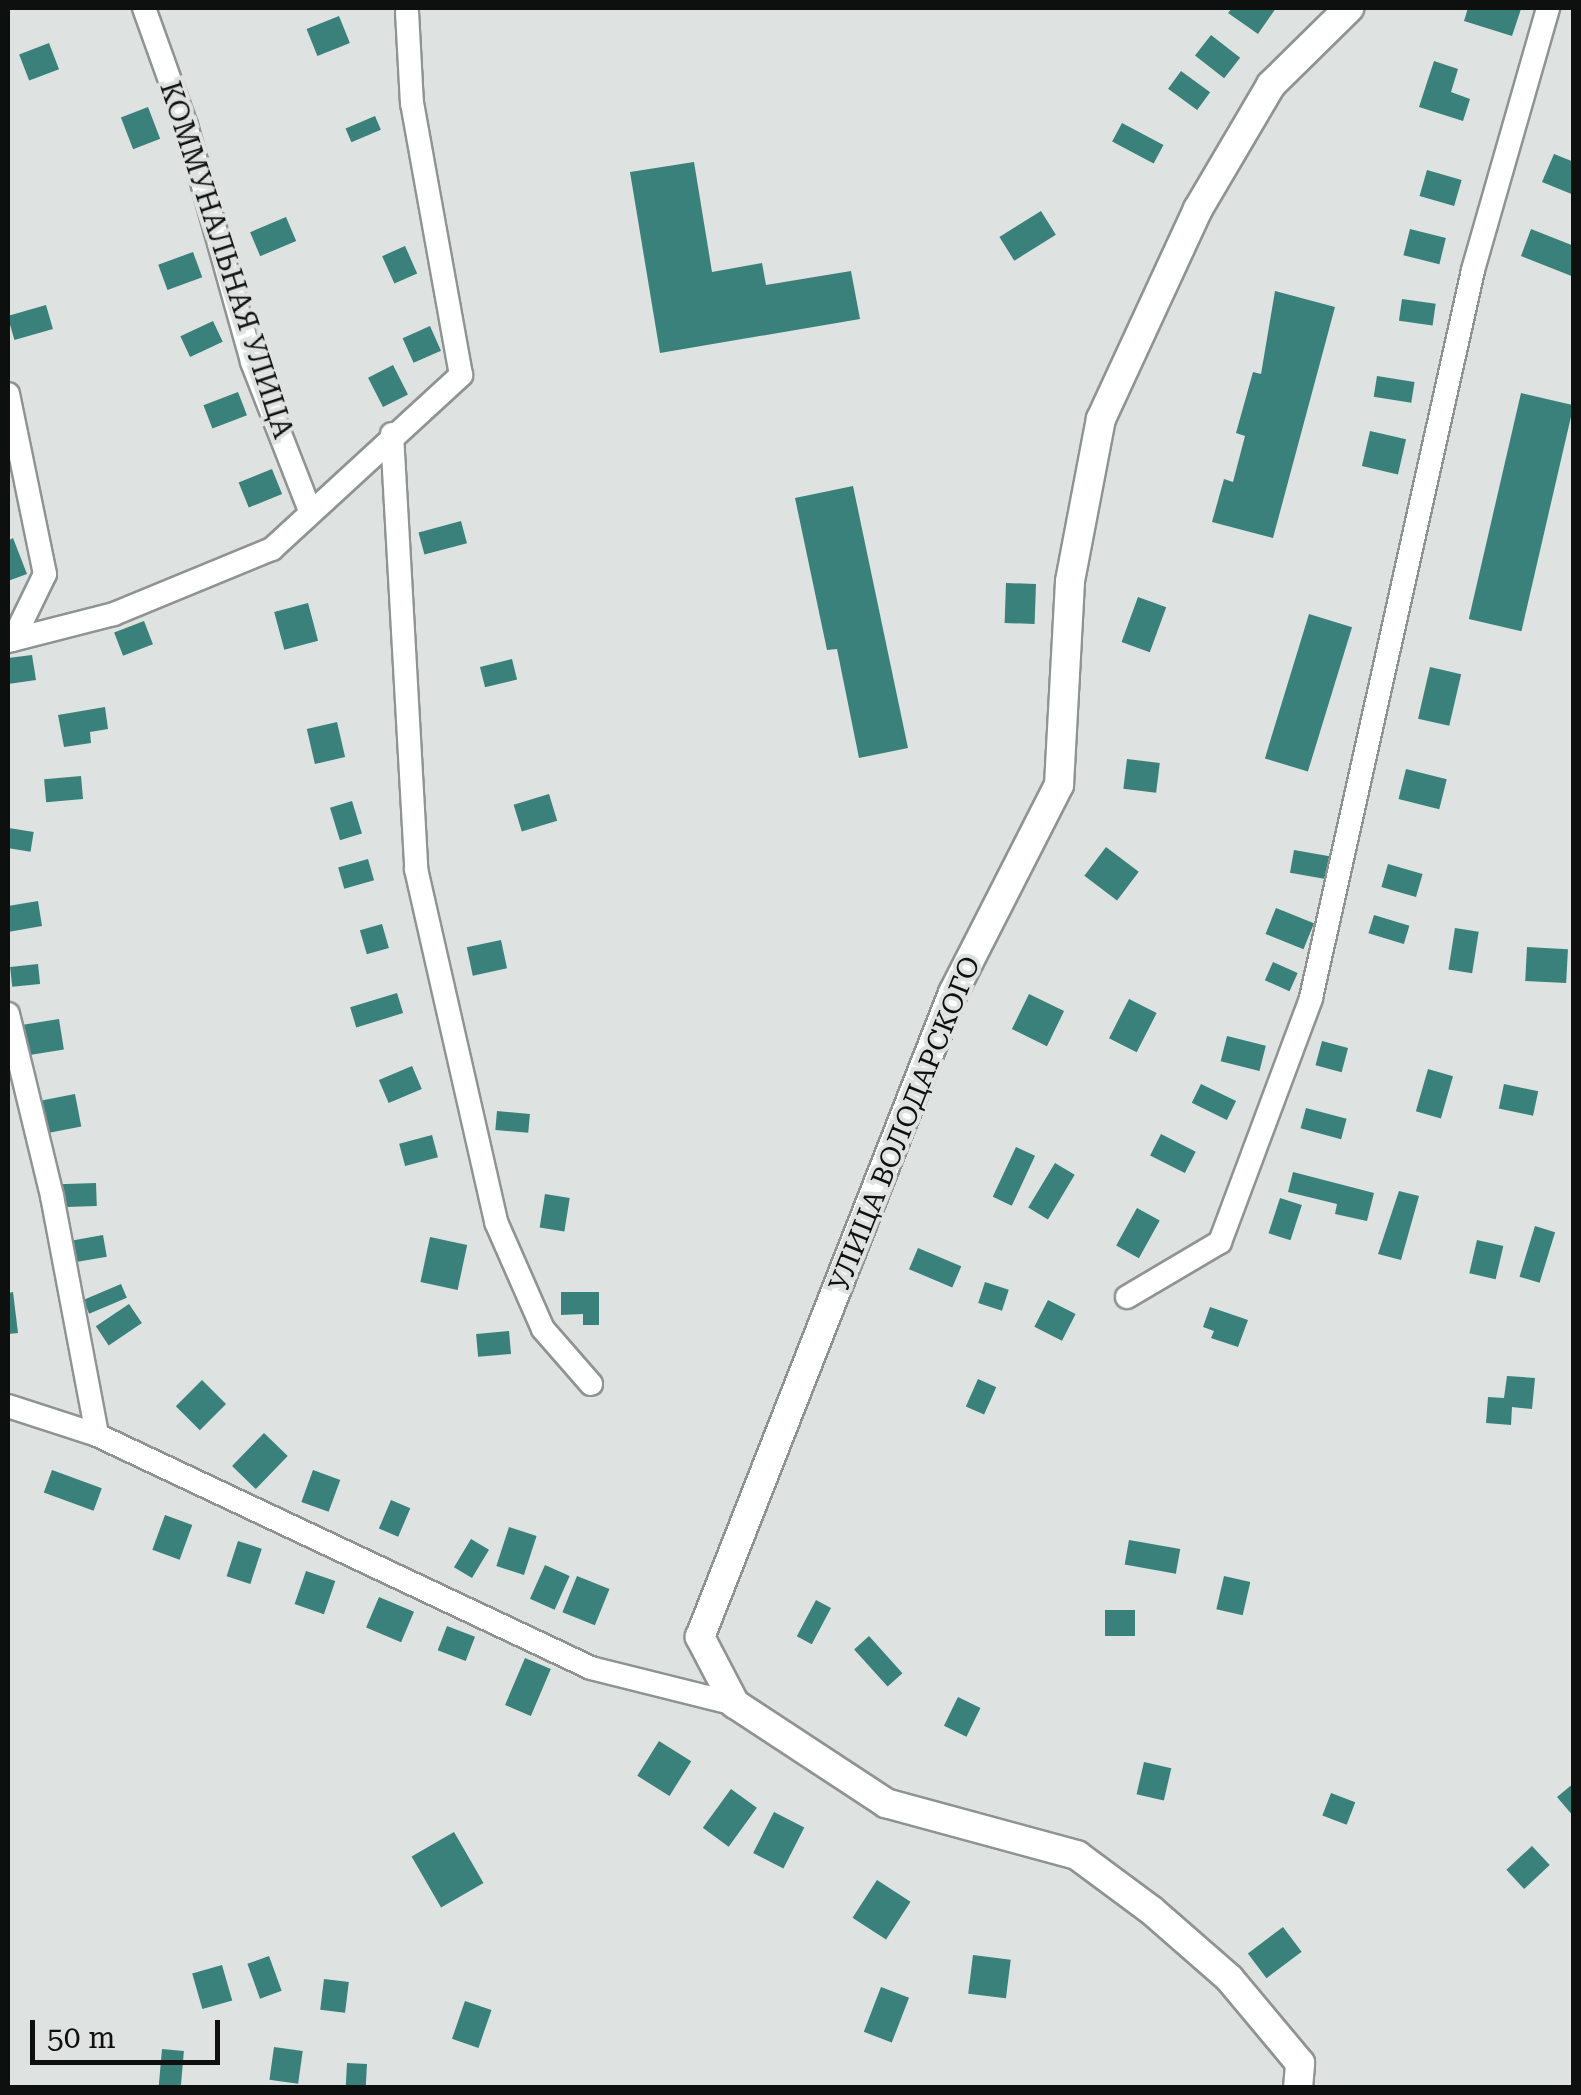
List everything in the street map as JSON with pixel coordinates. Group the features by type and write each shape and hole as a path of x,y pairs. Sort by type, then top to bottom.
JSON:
{"street":[{"name":"КОММУНАЛЬНАЯ УЛИЦА","path":"144,8 186,125 252,362 310,511"},
{"name":"УЛИЦА ВОЛОДАРСКОГО","path":"735,1704 700,1638 953,993 1059,785 1070,582 1101,419 1198,210 1271,85 1349,8"},
{"path":"1127,1297 1220,1242 1310,998 1473,270 1548,8"},
{"path":"10,641 114,614 272,549 392,434 461,375 412,104 407,12"},
{"path":"8,394 45,574 10,641"},
{"path":"392,434 416,869 496,1222 543,1330 591,1384"},
{"path":"8,1014 52,1196 97,1435"},
{"path":"8,1406 97,1435 591,1668 735,1704 886,1804 1077,1855 1229,1978 1300,2063 1298,2088"}],"building":[{"path":"1232,8 1276,8 1258,34 1228,13"},
{"path":"1468,8 1521,9 1512,36 1464,21"},
{"path":"339,16 350,43 317,56 307,29"},
{"path":"1211,35 1240,58 1224,78 1195,55"},
{"path":"49,43 59,69 29,81 19,54"},
{"path":"1434,61 1458,69 1451,92 1470,99 1463,121 1419,107"},
{"path":"1181,71 1210,92 1197,110 1168,89"},
{"path":"148,107 160,139 133,149 121,117"},
{"path":"375,116 381,130 351,142 346,129"},
{"path":"1122,123 1163,145 1154,164 1112,142"},
{"path":"1554,154 1574,162 1574,195 1542,182"},
{"path":"694,162 712,272 762,263 766,285 851,271 860,319 660,353 630,172"},
{"path":"1427,170 1462,180 1454,206 1420,196"},
{"path":"1041,211 1056,235 1014,261 999,237"},
{"path":"286,217 296,241 260,256 250,232"},
{"path":"1410,229 1446,238 1439,264 1403,255"},
{"path":"1531,229 1574,246 1574,277 1521,256"},
{"path":"405,246 417,273 394,284 382,256"},
{"path":"193,252 202,277 167,290 158,265"},
{"path":"1275,291 1335,307 1273,538 1212,522 1224,479 1233,482 1245,436 1236,433 1253,372 1261,374"},
{"path":"1402,299 1436,304 1433,326 1399,321"},
{"path":"46,305 53,329 14,340 8,316"},
{"path":"213,321 223,342 190,357 180,336"},
{"path":"430,326 441,351 414,363 403,338"},
{"path":"393,365 408,394 383,407 368,378"},
{"path":"1377,376 1415,382 1411,403 1374,397"},
{"path":"238,392 247,415 212,429 203,405"},
{"path":"1521,393 1574,405 1521,631 1469,619"},
{"path":"1370,431 1406,439 1398,474 1362,466"},
{"path":"272,469 282,494 249,508 239,482"},
{"path":"853,486 908,748 859,758 837,649 827,650 795,498"},
{"path":"461,521 467,543 424,555 418,532"},
{"path":"13,538 27,574 8,581 8,541"},
{"path":"1006,583 1036,584 1035,624 1005,623"},
{"path":"1138,597 1166,607 1150,652 1122,642"},
{"path":"308,603 318,641 284,650 274,612"},
{"path":"1309,614 1352,627 1308,772 1265,758"},
{"path":"144,621 153,644 123,656 114,632"},
{"path":"32,655 36,680 8,684 8,658"},
{"path":"512,659 517,679 485,687 480,667"},
{"path":"1430,667 1461,674 1449,726 1418,719"},
{"path":"105,707 108,729 90,732 91,743 64,747 58,715"},
{"path":"337,722 345,757 315,764 307,729"},
{"path":"1127,759 1160,763 1156,793 1123,789"},
{"path":"1406,769 1447,779 1439,809 1399,799"},
{"path":"81,776 83,799 46,802 44,779"},
{"path":"549,794 557,821 522,832 514,805"},
{"path":"352,801 362,834 340,840 330,808"},
{"path":"9,828 34,832 31,852 8,848"},
{"path":"1106,847 1139,872 1117,900 1084,876"},
{"path":"1294,850 1329,856 1325,879 1290,873"},
{"path":"368,859 374,880 344,889 338,868"},
{"path":"1388,864 1423,874 1416,897 1381,887"},
{"path":"38,901 42,926 8,932 8,906"},
{"path":"1276,908 1314,923 1304,949 1266,934"},
{"path":"1374,915 1409,926 1404,944 1368,933"},
{"path":"382,924 389,948 367,954 360,930"},
{"path":"1455,928 1479,932 1472,973 1448,969"},
{"path":"501,940 507,968 473,976 467,947"},
{"path":"1527,947 1568,949 1566,983 1525,981"},
{"path":"1273,962 1298,973 1290,991 1265,980"},
{"path":"38,964 40,984 12,987 10,967"},
{"path":"397,993 403,1013 356,1027 350,1007"},
{"path":"1029,994 1064,1011 1047,1046 1012,1029"},
{"path":"1129,999 1157,1013 1137,1052 1109,1038"},
{"path":"59,1019 64,1050 28,1055 23,1025"},
{"path":"1227,1036 1266,1046 1260,1071 1221,1061"},
{"path":"1322,1041 1348,1048 1342,1072 1316,1065"},
{"path":"412,1066 422,1089 389,1103 379,1080"},
{"path":"1428,1069 1453,1076 1441,1118 1416,1111"},
{"path":"1201,1084 1236,1101 1227,1120 1192,1103"},
{"path":"1504,1084 1538,1091 1533,1116 1499,1108"},
{"path":"75,1094 81,1126 48,1133 42,1100"},
{"path":"1306,1108 1347,1119 1341,1139 1301,1128"},
{"path":"497,1111 530,1114 528,1133 495,1130"},
{"path":"1161,1134 1196,1152 1185,1173 1150,1155"},
{"path":"432,1135 438,1157 405,1166 399,1144"},
{"path":"1016,1147 1035,1156 1012,1206 993,1197"},
{"path":"1055,1163 1075,1175 1048,1219 1028,1208"},
{"path":"1293,1172 1374,1193 1367,1221 1335,1214 1337,1204 1288,1192"},
{"path":"96,1183 97,1206 59,1207 58,1184"},
{"path":"1399,1191 1419,1196 1401,1260 1378,1254"},
{"path":"545,1194 570,1198 564,1231 540,1228"},
{"path":"1280,1198 1302,1205 1290,1240 1269,1233"},
{"path":"1137,1208 1160,1221 1139,1258 1116,1246"},
{"path":"1535,1226 1555,1232 1540,1283 1520,1277"},
{"path":"103,1235 107,1257 73,1263 70,1241"},
{"path":"430,1237 467,1245 458,1290 420,1282"},
{"path":"1477,1240 1503,1246 1496,1279 1469,1273"},
{"path":"918,1248 961,1266 952,1288 909,1269"},
{"path":"985,1282 1009,1290 1002,1311 978,1303"},
{"path":"121,1284 127,1298 89,1314 83,1300"},
{"path":"13,1292 18,1333 8,1334 8,1293"},
{"path":"561,1292 599,1292 599,1325 583,1325 583,1314 561,1315"},
{"path":"1048,1300 1076,1314 1062,1341 1034,1327"},
{"path":"129,1304 142,1323 109,1345 96,1326"},
{"path":"1210,1307 1248,1320 1238,1347 1211,1338 1214,1331 1203,1327"},
{"path":"509,1331 511,1354 478,1357 476,1334"},
{"path":"1507,1376 1535,1378 1532,1409 1512,1407 1511,1425 1486,1423 1488,1397 1504,1398"},
{"path":"978,1379 996,1387 984,1415 966,1406"},
{"path":"202,1380 226,1404 200,1430 176,1406"},
{"path":"264,1433 288,1456 256,1489 232,1466"},
{"path":"52,1470 102,1488 94,1511 44,1493"},
{"path":"313,1470 340,1480 329,1512 301,1502"},
{"path":"391,1500 410,1508 398,1537 379,1529"},
{"path":"165,1515 192,1525 180,1560 152,1550"},
{"path":"509,1527 537,1536 524,1575 496,1566"},
{"path":"471,1539 489,1550 472,1578 454,1567"},
{"path":"1129,1540 1180,1549 1176,1574 1125,1565"},
{"path":"238,1541 262,1549 250,1584 227,1576"},
{"path":"545,1565 570,1576 555,1610 530,1599"},
{"path":"306,1571 335,1581 324,1614 295,1604"},
{"path":"577,1576 609,1589 595,1625 562,1612"},
{"path":"1224,1576 1250,1582 1243,1615 1216,1609"},
{"path":"379,1597 414,1612 401,1642 366,1627"},
{"path":"816,1600 831,1608 812,1644 797,1636"},
{"path":"1105,1610 1135,1610 1135,1636 1105,1636"},
{"path":"447,1626 475,1637 466,1661 438,1650"},
{"path":"869,1636 902,1673 888,1687 854,1649"},
{"path":"525,1658 551,1669 531,1716 505,1705"},
{"path":"958,1697 980,1708 966,1737 944,1726"},
{"path":"659,1741 691,1761 669,1796 637,1776"},
{"path":"1144,1762 1171,1768 1164,1800 1137,1794"},
{"path":"1574,1783 1574,1817 1557,1797"},
{"path":"731,1789 757,1808 729,1847 703,1828"},
{"path":"1331,1793 1355,1802 1347,1825 1322,1815"},
{"path":"774,1812 804,1827 783,1868 753,1853"},
{"path":"454,1832 484,1883 441,1908 412,1856"},
{"path":"1532,1846 1550,1865 1524,1889 1506,1870"},
{"path":"877,1880 911,1902 886,1940 852,1918"},
{"path":"1283,1927 1302,1952 1267,1978 1248,1953"},
{"path":"973,1955 1011,1960 1006,1998 968,1994"},
{"path":"269,1956 282,1991 260,1999 247,1964"},
{"path":"222,1965 232,2001 202,2009 192,1974"},
{"path":"324,1979 349,1982 345,2013 320,2010"},
{"path":"881,1987 909,1998 892,2043 864,2032"},
{"path":"465,2001 491,2010 478,2048 452,2039"},
{"path":"274,2047 303,2051 298,2084 269,2080"},
{"path":"162,2049 184,2051 181,2088 159,2087"},
{"path":"347,2063 367,2064 366,2088 346,2088"}]}
